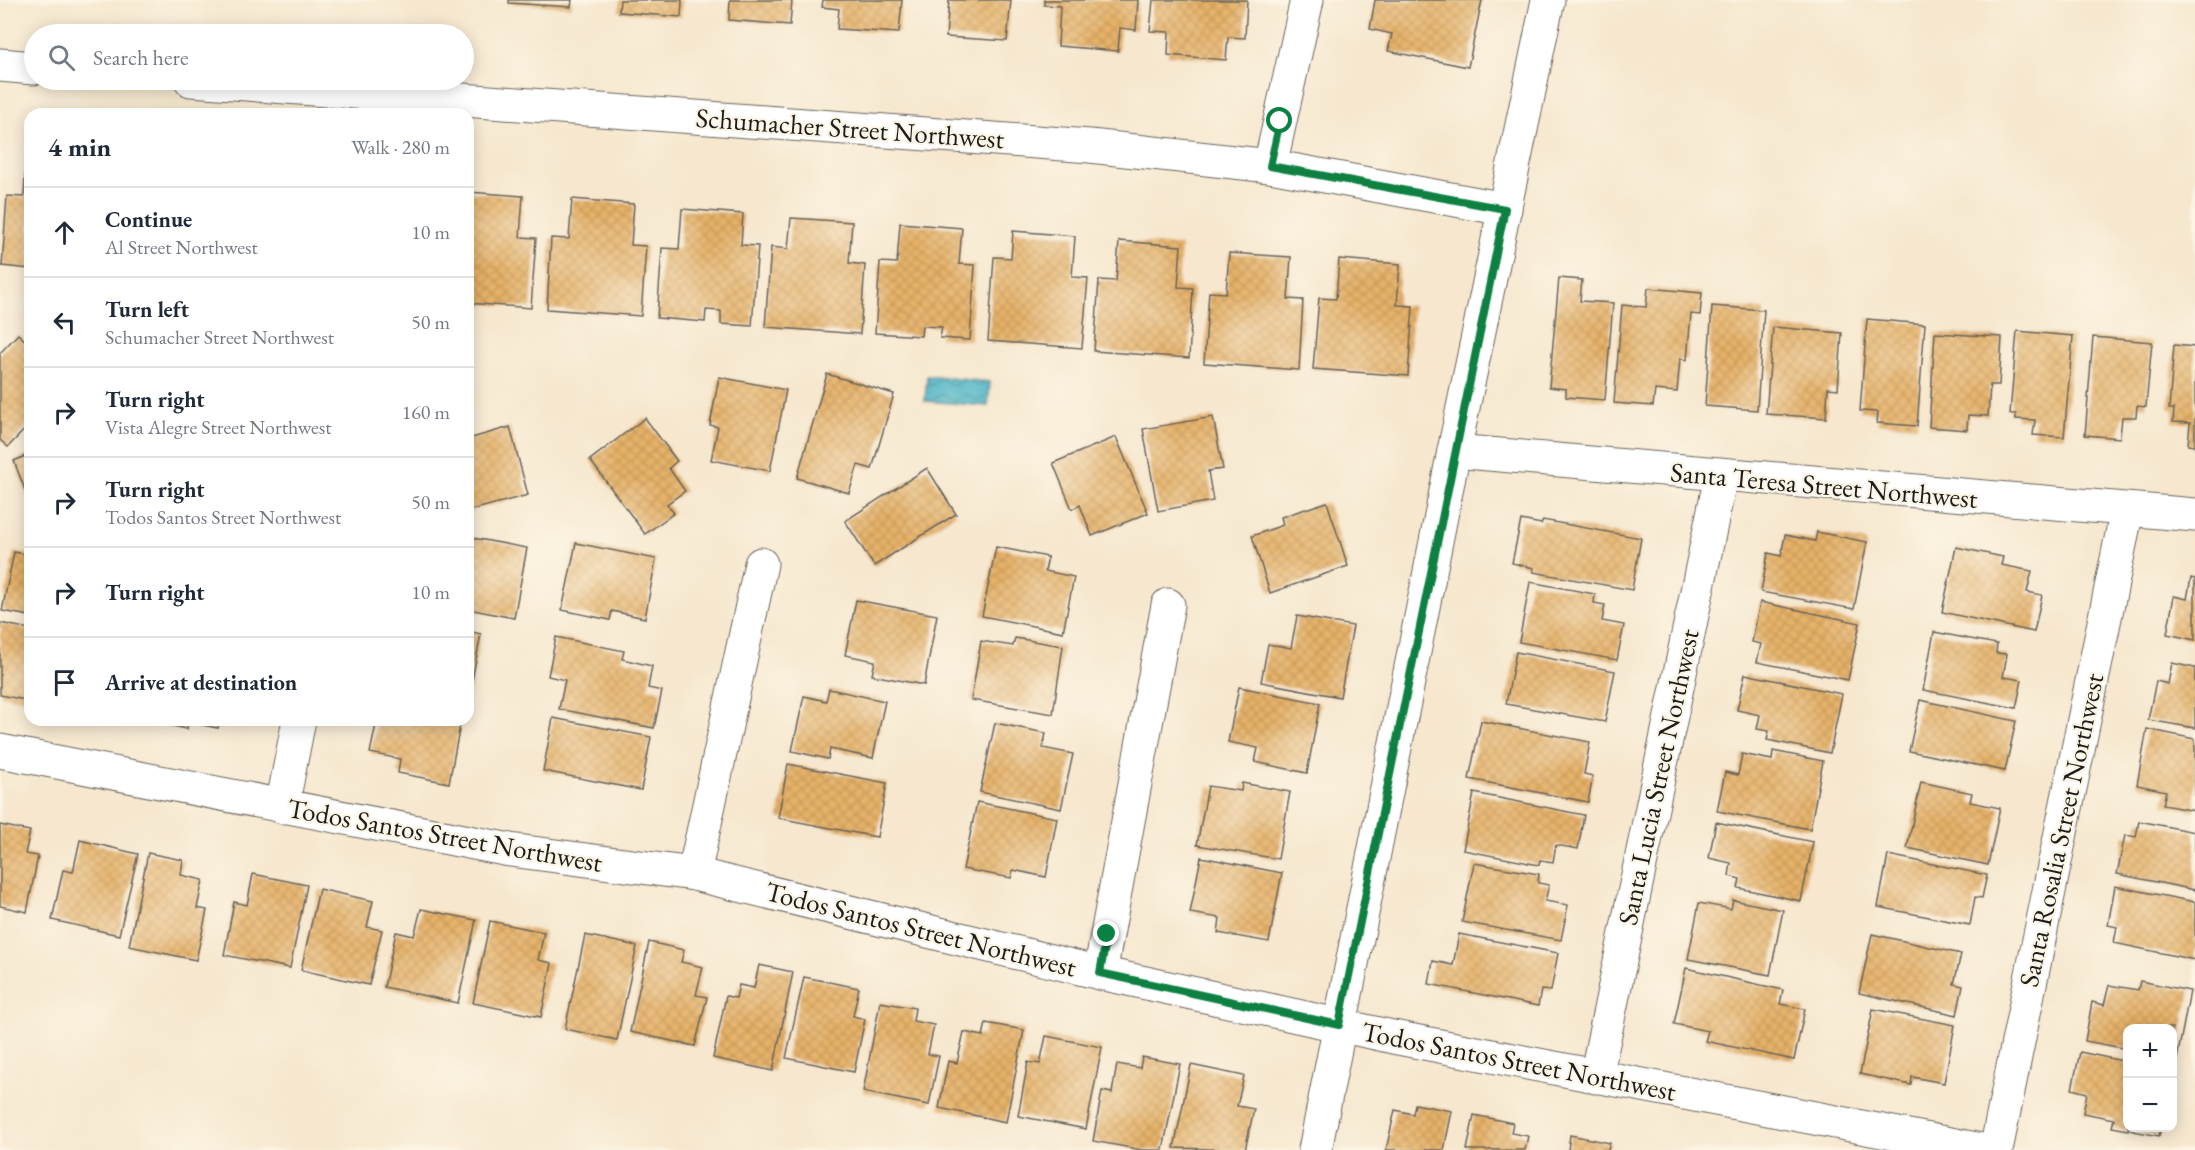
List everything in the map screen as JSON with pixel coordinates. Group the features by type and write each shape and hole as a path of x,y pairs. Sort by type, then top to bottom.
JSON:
{"street":[{"path":"1270,166 1307,0"},
{"path":"1315,1150 1454,451 1548,0"},
{"path":"0,65 24,67"},
{"name":"Schumacher Street Northwest","path":"327,90 1090,146 1270,166 1505,209"},
{"name":"Santa Teresa Street Northwest","path":"1454,451 1720,476 2195,515"},
{"name":"Santa Lucia Street Northwest","path":"1596,1077 1720,476"},
{"name":"Santa Rosalia Street Northwest","path":"1996,1150 2127,510"},
{"path":"694,874 761,564"},
{"path":"1100,973 1168,605"},
{"path":"282,807 298,726"},
{"name":"Todos Santos Street Northwest","path":"0,751 510,850 694,874 1100,973 1339,1025 1596,1077 1982,1150"}],"water":[{"path":"927,376 990,382 988,406 925,401"}],"building":[{"path":"509,0 572,0 571,7 509,3"},
{"path":"620,0 682,0 681,17 619,12"},
{"path":"730,0 792,0 790,25 729,20"},
{"path":"823,0 902,0 899,33 837,29 839,9 822,7"},
{"path":"949,0 1011,0 1007,41 946,37"},
{"path":"1044,0 1138,0 1136,30 1120,28 1118,51 1058,46 1060,6 1044,5"},
{"path":"1153,0 1247,0 1245,38 1228,37 1226,60 1168,55 1169,32 1150,31"},
{"path":"1375,0 1482,0 1468,67 1388,51 1392,34 1370,29"},
{"path":"474,192 523,196 520,237 536,238 531,308 474,303"},
{"path":"7,196 24,197 24,268 2,266"},
{"path":"572,199 634,204 631,245 646,246 641,316 547,309 551,238 569,239"},
{"path":"682,209 743,214 741,245 758,246 752,326 721,324 721,311 706,310 705,322 657,318 662,248 679,249"},
{"path":"791,218 852,222 849,263 865,265 860,334 765,327 771,247 788,249"},
{"path":"900,223 962,228 959,264 975,265 970,340 940,338 942,327 922,326 921,336 875,333 880,262 897,263"},
{"path":"1013,231 1075,236 1072,277 1088,278 1082,348 988,341 994,257 1011,258"},
{"path":"1119,241 1181,246 1178,287 1193,288 1189,358 1094,351 1099,280 1116,281"},
{"path":"1229,253 1291,257 1288,299 1303,300 1299,370 1204,363 1209,292 1226,293"},
{"path":"1339,259 1400,264 1397,305 1413,306 1408,376 1313,369 1319,298 1336,299"},
{"path":"1559,278 1582,280 1580,301 1613,303 1605,400 1566,397 1566,389 1549,387"},
{"path":"1648,288 1702,293 1700,315 1691,314 1687,360 1680,359 1677,392 1655,390 1653,406 1614,403 1622,305 1646,307"},
{"path":"1712,306 1764,310 1757,410 1705,406"},
{"path":"1867,319 1925,324 1917,426 1877,423 1878,412 1860,411"},
{"path":"1773,327 1842,333 1838,389 1828,388 1826,418 1766,414"},
{"path":"2017,331 2073,336 2064,437 2033,435 2035,420 2016,419 2016,414 2010,414"},
{"path":"1935,333 2002,337 1999,385 1990,385 1988,416 1968,415 1967,430 1929,427"},
{"path":"18,334 24,340 24,430 8,447 0,440 0,353"},
{"path":"2093,337 2152,342 2146,407 2137,406 2136,417 2122,417 2120,438 2085,435"},
{"path":"2174,345 2195,347 2195,446 2188,445 2190,423 2173,422 2174,409 2169,409"},
{"path":"827,374 894,394 872,469 858,465 849,493 797,478"},
{"path":"719,377 786,390 770,471 711,460 718,427 710,425"},
{"path":"1213,417 1223,469 1208,471 1213,501 1158,511 1143,429"},
{"path":"645,418 677,461 669,468 685,491 667,504 674,513 645,534 590,460"},
{"path":"510,427 528,495 474,509 474,437"},
{"path":"1116,437 1148,513 1092,536 1080,505 1072,509 1053,463"},
{"path":"24,457 24,487 14,461"},
{"path":"927,468 956,514 874,566 845,521"},
{"path":"1327,502 1348,566 1270,593 1252,536 1283,525 1281,517"},
{"path":"1521,520 1541,524 1543,520 1641,538 1632,590 1533,572 1534,568 1512,563"},
{"path":"1817,532 1867,542 1854,609 1761,592 1768,553 1781,556 1785,535 1815,541"},
{"path":"474,538 527,548 514,618 474,610"},
{"path":"576,543 656,559 645,618 612,611 610,620 562,610"},
{"path":"996,547 1048,557 1045,571 1074,577 1063,632 982,616"},
{"path":"1956,547 2003,557 2001,565 2032,571 2027,592 2042,595 2034,632 1942,612"},
{"path":"14,552 24,554 24,615 2,611"},
{"path":"2191,578 2195,579 2195,640 2167,634 2174,596 2187,599"},
{"path":"1530,582 1595,594 1594,603 1605,605 1602,621 1624,625 1617,660 1519,642"},
{"path":"856,600 937,615 924,685 872,675 875,661 845,655"},
{"path":"1760,602 1860,623 1848,680 1757,662 1761,644 1752,642"},
{"path":"1297,616 1353,626 1340,697 1261,682 1268,644 1291,648"},
{"path":"0,623 24,628 24,700 0,695"},
{"path":"474,632 481,634 474,670"},
{"path":"1934,632 1997,644 1996,653 2007,654 2003,677 2022,680 2016,708 1923,690"},
{"path":"556,637 624,651 622,659 652,666 648,688 662,691 654,728 559,709 565,680 548,676"},
{"path":"1015,638 1063,646 1053,714 971,700 981,641 1013,646"},
{"path":"1516,652 1615,671 1605,722 1506,704"},
{"path":"2172,663 2195,668 2195,728 2148,720 2156,681 2168,684"},
{"path":"1745,674 1842,694 1830,753 1767,740 1769,731 1757,729 1760,715 1737,710"},
{"path":"1239,687 1320,703 1307,773 1255,762 1258,748 1228,742"},
{"path":"829,689 885,701 873,758 830,749 828,759 792,751 804,696 826,701"},
{"path":"1920,700 2016,721 2005,771 1909,751"},
{"path":"553,718 651,737 641,790 543,771"},
{"path":"1481,721 1590,742 1584,774 1593,776 1588,802 1469,779"},
{"path":"995,723 1046,733 1043,748 1073,754 1061,809 980,792"},
{"path":"376,726 460,726 449,783 398,773 400,759 370,753"},
{"path":"2147,729 2195,739 2195,811 2163,805 2166,791 2137,785"},
{"path":"1773,751 1823,761 1810,829 1717,811 1725,772 1738,775 1742,754 1772,760"},
{"path":"788,764 887,783 877,837 778,818"},
{"path":"1921,782 1972,793 1970,802 2000,808 1988,865 1907,848"},
{"path":"1242,783 1290,792 1278,859 1197,845 1208,786 1241,791"},
{"path":"1474,793 1584,815 1578,849 1556,845 1553,862 1540,860 1539,865 1463,850"},
{"path":"977,802 1057,818 1046,877 1013,870 1011,878 963,869"},
{"path":"2139,821 2195,832 2195,890 2117,874 2125,835 2136,837"},
{"path":"1716,822 1813,842 1801,901 1738,888 1740,879 1729,876 1731,863 1709,858"},
{"path":"0,825 30,831 25,854 38,856 27,912 0,906"},
{"path":"80,840 138,854 119,935 52,920 63,870 73,872"},
{"path":"148,853 183,860 181,875 203,880 197,908 207,910 196,960 129,946"},
{"path":"1888,855 1987,875 1982,898 1975,897 1970,925 1878,907"},
{"path":"1201,857 1282,873 1269,942 1218,933 1220,918 1190,913"},
{"path":"1474,863 1539,874 1538,883 1549,885 1545,901 1568,905 1561,940 1462,922"},
{"path":"253,874 307,885 290,968 224,955 234,902 247,905"},
{"path":"2115,886 2195,902 2195,960 2114,943 2117,927 2108,925"},
{"path":"319,889 373,901 367,927 382,930 369,985 301,970"},
{"path":"1733,900 1783,910 1770,975 1688,959 1699,903 1731,909"},
{"path":"421,909 476,920 458,1003 384,987 396,932 414,936"},
{"path":"490,921 544,932 538,960 552,963 541,1017 473,1003"},
{"path":"1459,934 1558,953 1551,991 1541,990 1538,1006 1429,984 1433,961 1453,965"},
{"path":"1872,934 1961,954 1954,984 1963,986 1957,1015 1859,993"},
{"path":"585,935 637,946 617,1040 565,1029"},
{"path":"649,942 684,950 681,962 703,967 696,995 707,997 695,1046 630,1032"},
{"path":"759,965 793,972 773,1071 713,1058 726,996 736,998 739,985 754,988"},
{"path":"1686,968 1783,990 1780,1004 1805,1009 1794,1060 1705,1041 1708,1031 1674,1024"},
{"path":"804,977 859,988 853,1016 865,1019 854,1072 786,1058"},
{"path":"2140,981 2190,991 2177,1059 2177,1024 2123,1024 2123,1048 2085,1041 2092,1002 2104,1005 2109,985 2138,990"},
{"path":"880,1002 915,1008 913,1021 934,1025 928,1054 939,1056 929,1105 863,1092"},
{"path":"1873,1009 1955,1025 1944,1083 1912,1077 1911,1085 1860,1074"},
{"path":"986,1023 1024,1030 1006,1122 939,1108 948,1061 957,1063 964,1032 983,1036"},
{"path":"1046,1036 1102,1047 1086,1129 1018,1116 1028,1062 1040,1064"},
{"path":"2080,1052 2123,1061 2123,1129 2112,1127 2114,1119 2083,1113 2087,1093 2072,1089"},
{"path":"1142,1057 1180,1064 1163,1150 1142,1150 1093,1141 1102,1091 1112,1093 1117,1064 1140,1068"},
{"path":"1191,1065 1244,1076 1237,1106 1254,1109 1245,1150 1174,1148"},
{"path":"1415,1104 1452,1111 1444,1150 1386,1150 1395,1110 1413,1114"},
{"path":"1474,1115 1513,1123 1511,1133 1528,1136 1525,1150 1467,1150"},
{"path":"2138,1132 2160,1132 2159,1136"},
{"path":"1570,1135 1610,1143 1608,1150 1568,1150"}],"route":[{"path":"1107,934 1100,973 1339,1025 1505,209 1270,166 1280,121"}]}
